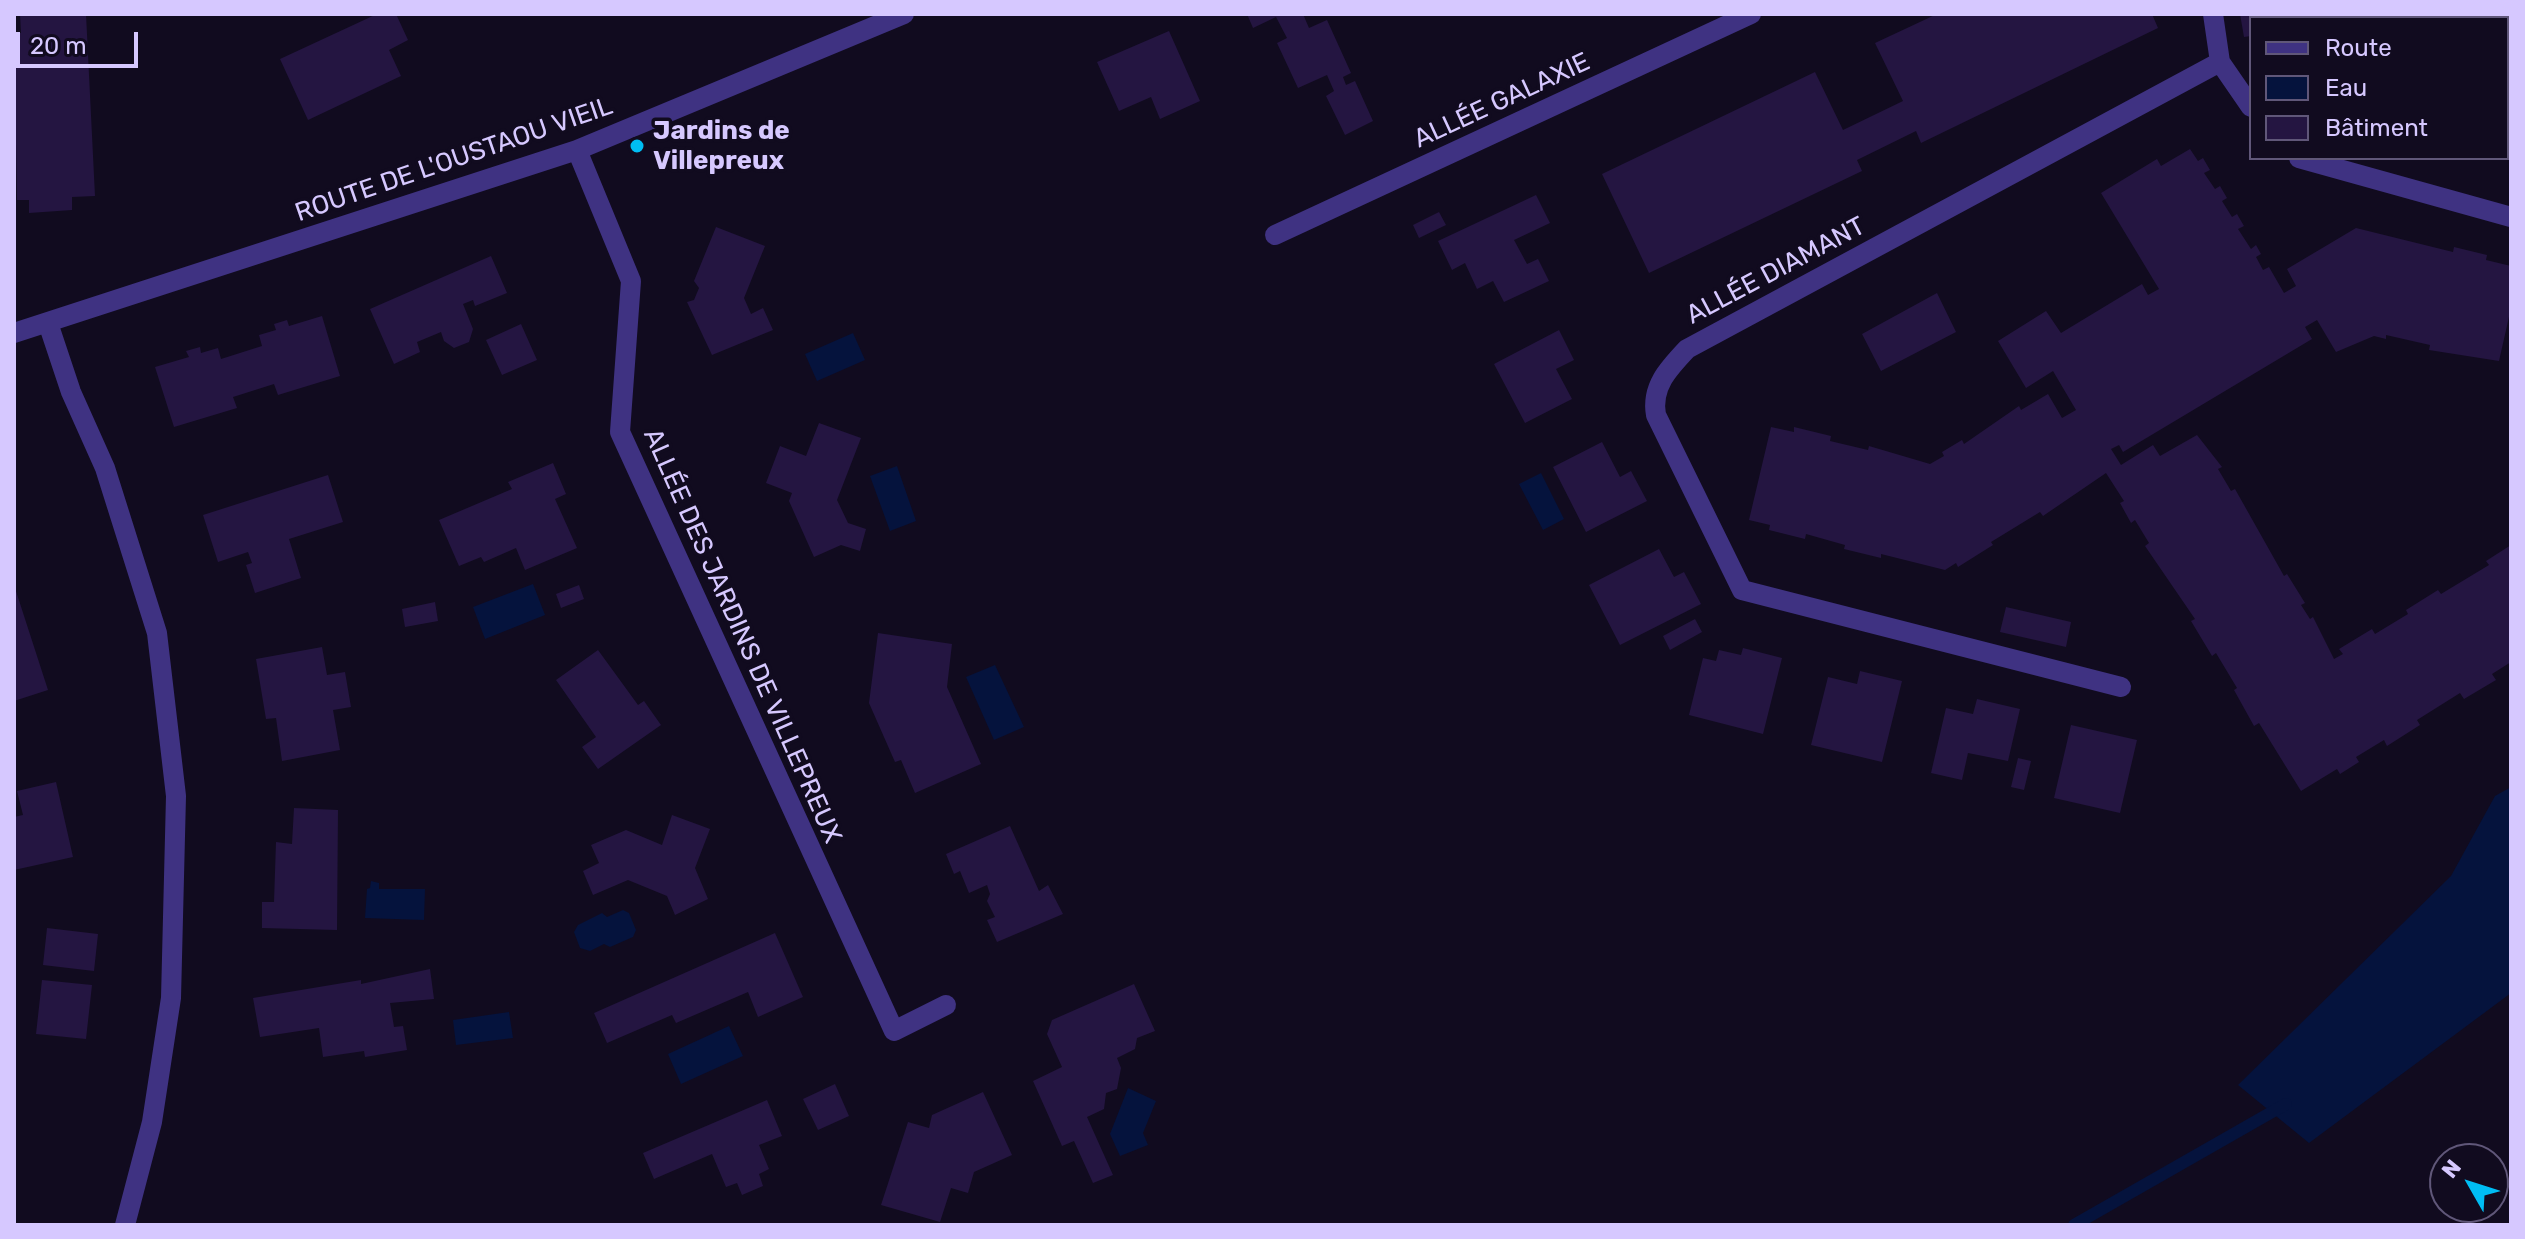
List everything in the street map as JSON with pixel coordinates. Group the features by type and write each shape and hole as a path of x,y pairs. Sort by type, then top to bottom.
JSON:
{"street":[{"name":"ROUTE DE L'OUSTAOU VIEIL","path":"14,333 577,150 904,14"},
{"name":"ALLÉE GALAXIE","path":"1275,235 1751,14"},
{"path":"2213,14 2220,62 2249,104"},
{"name":"ALLÉE DIAMANT","path":"2121,687 1742,590 1656,415 1653,398 1666,372 1687,349 2220,62"},
{"name":"ALLÉE DES JARDINS DE VILLEPREUX","path":"577,150 631,281 620,432 894,1031 946,1005"},
{"path":"2306,160 2511,217"},
{"path":"48,323 71,392 105,468 157,633 176,796 171,998 152,1122 125,1225"}],"water":[{"path":"853,333 865,360 817,381 805,354"},
{"path":"897,466 916,521 890,531 870,476"},
{"path":"1541,473 1564,519 1543,530 1519,484"},
{"path":"533,584 545,615 485,639 473,607"},
{"path":"995,665 1024,727 994,740 966,677"},
{"path":"2511,787 2511,993 2309,1143 2238,1085 2451,876 2495,796"},
{"path":"371,881 379,883 379,889 425,889 424,920 365,918 367,889"},
{"path":"623,910 629,913 636,930 633,937 610,947 604,944 590,951 580,948 574,932 578,925 602,913 607,917"},
{"path":"509,1012 513,1038 456,1045 453,1020"},
{"path":"729,1026 743,1056 681,1084 668,1054"},
{"path":"1128,1088 1156,1101 1143,1133 1148,1145 1120,1156 1110,1134"}],"building":[{"path":"20,14 86,14 95,196 72,197 72,210 29,213 29,200 17,200 14,33 21,33"},
{"path":"377,14 396,14 408,40 389,50 401,76 308,120 280,59"},
{"path":"1247,14 1303,14 1309,28 1327,20 1351,73 1343,77 1346,85 1355,81 1373,121 1345,135 1326,96 1334,91 1327,75 1298,88 1277,43 1287,38 1276,17 1253,28"},
{"path":"1937,14 2152,14 2158,28 1921,143 1916,131 1857,160 1862,171 1649,273 1602,174 1815,72 1843,130 1903,101 1875,43"},
{"path":"2240,14 2283,14 2249,16 2249,36 2244,37"},
{"path":"1169,31 1200,101 1160,119 1151,97 1119,111 1097,62"},
{"path":"2190,149 2198,161 2203,158 2210,170 2204,173 2215,189 2220,186 2227,198 2222,201 2232,217 2237,214 2244,226 2238,229 2251,249 2256,245 2261,254 2256,257 2263,270 2269,267 2284,293 2296,286 2287,269 2356,228 2453,252 2454,247 2487,255 2486,260 2511,266 2511,308 2499,361 2429,350 2430,345 2386,335 2386,339 2374,336 2336,352 2317,320 2305,327 2312,339 2123,452 2119,445 2111,449 2121,465 2153,445 2160,456 2197,435 2222,467 2218,469 2231,491 2235,489 2284,576 2287,574 2305,603 2301,605 2310,619 2313,617 2334,659 2343,654 2339,649 2372,629 2375,634 2408,614 2406,610 2438,590 2441,594 2489,565 2486,561 2511,545 2511,662 2492,674 2496,680 2464,699 2460,693 2417,720 2420,725 2387,746 2384,740 2356,757 2359,762 2340,774 2337,769 2301,791 2259,723 2254,726 2234,690 2237,688 2216,653 2212,656 2191,621 2195,619 2145,546 2149,543 2135,520 2131,523 2120,503 2124,501 2106,473 2043,516 2040,512 1958,567 1956,563 1945,570 1881,554 1881,558 1844,549 1845,545 1806,534 1805,539 1769,530 1770,525 1749,520 1771,427 1794,432 1794,427 1831,436 1830,441 1868,450 1869,446 1930,464 1944,456 1942,452 1962,440 1964,444 2019,406 2021,410 2048,394 2062,418 2076,410 2053,371 2026,388 1998,341 2046,311 2061,333 2142,284 2148,295 2159,289 2101,193 2157,159 2161,166"},
{"path":"1536,195 1550,223 1514,240 1527,264 1538,259 1549,281 1504,302 1493,281 1477,289 1465,263 1452,270 1438,241"},
{"path":"1439,212 1446,225 1419,238 1413,225"},
{"path":"716,227 765,246 744,298 751,314 763,308 773,330 712,355 687,302 694,300 699,288 694,281"},
{"path":"491,256 507,293 475,306 473,300 463,304 473,329 469,342 454,348 444,341 441,332 417,342 420,352 394,364 370,309"},
{"path":"1937,293 1956,332 1881,371 1862,334"},
{"path":"322,316 340,376 278,395 274,384 233,397 237,408 174,427 155,367 189,357 186,351 200,347 201,353 218,348 221,359 262,346 259,335 276,330 274,324 287,320 289,326"},
{"path":"521,324 537,360 502,375 486,340"},
{"path":"1559,330 1574,360 1556,369 1572,399 1525,423 1494,364"},
{"path":"819,423 861,438 837,500 848,523 866,529 860,551 841,545 814,557 789,501 792,493 766,483 780,446 806,456"},
{"path":"1602,442 1620,477 1631,471 1647,501 1586,532 1553,467"},
{"path":"553,463 566,494 555,499 577,548 525,570 516,548 484,562 481,557 459,566 439,520 512,489 508,482"},
{"path":"328,475 343,522 289,539 301,578 255,593 246,565 252,563 248,552 218,562 203,515"},
{"path":"1659,549 1674,577 1684,572 1701,604 1620,645 1589,585"},
{"path":"14,585 48,690 14,701"},
{"path":"579,585 584,599 561,608 556,594"},
{"path":"435,602 438,621 405,627 402,609"},
{"path":"2006,607 2071,622 2066,647 2000,632"},
{"path":"1695,619 1702,632 1670,650 1663,636"},
{"path":"878,633 952,644 947,687 981,764 915,793 901,760 895,762 869,703"},
{"path":"322,647 327,675 345,672 351,707 333,710 340,750 282,761 276,718 266,719 256,659"},
{"path":"1743,648 1782,658 1763,734 1689,715 1703,658 1716,661 1719,650 1741,655"},
{"path":"598,650 638,705 644,701 661,725 598,769 582,747 596,737 556,680"},
{"path":"1860,671 1902,681 1882,762 1811,745 1828,677 1857,684"},
{"path":"1977,699 2020,709 2008,761 1968,753 1962,780 1931,773 1946,708 1973,714"},
{"path":"2071,725 2137,740 2120,813 2054,798"},
{"path":"2018,758 2031,761 2024,790 2011,787"},
{"path":"56,782 73,857 14,870 14,817 23,815 17,791"},
{"path":"294,808 338,810 337,930 262,928 262,902 274,902 276,842 292,844"},
{"path":"672,815 710,829 695,868 708,899 675,915 667,896 628,880 593,895 583,871 599,863 591,845 626,830 662,845"},
{"path":"1010,826 1039,891 1048,885 1063,914 997,942 987,920 995,917 987,901 990,894 987,885 969,893 960,871 954,874 946,854"},
{"path":"47,928 98,934 94,971 43,965"},
{"path":"775,933 803,997 758,1017 748,992 676,1023 672,1015 607,1043 594,1013"},
{"path":"430,969 434,999 390,1003 394,1027 403,1026 407,1050 365,1057 364,1051 323,1057 319,1028 260,1037 253,998 361,980 361,984"},
{"path":"42,980 92,985 86,1039 36,1034"},
{"path":"1134,984 1155,1031 1137,1038 1135,1049 1117,1058 1121,1068 1117,1089 1106,1093 1104,1109 1087,1117 1113,1175 1093,1183 1074,1141 1062,1146 1033,1081 1062,1067 1047,1034 1052,1020"},
{"path":"835,1084 849,1116 818,1130 803,1099"},
{"path":"983,1092 1012,1155 974,1172 968,1193 951,1188 940,1222 881,1205 908,1122 929,1128 932,1115"},
{"path":"767,1100 782,1136 759,1145 769,1169 759,1174 763,1186 742,1195 737,1183 726,1187 712,1154 654,1179 643,1153"}],"waterway":[{"path":"2074,1225 2286,1104"}],"place":[{"name":"Jardins de Villepreux","path":"637,146"}]}
